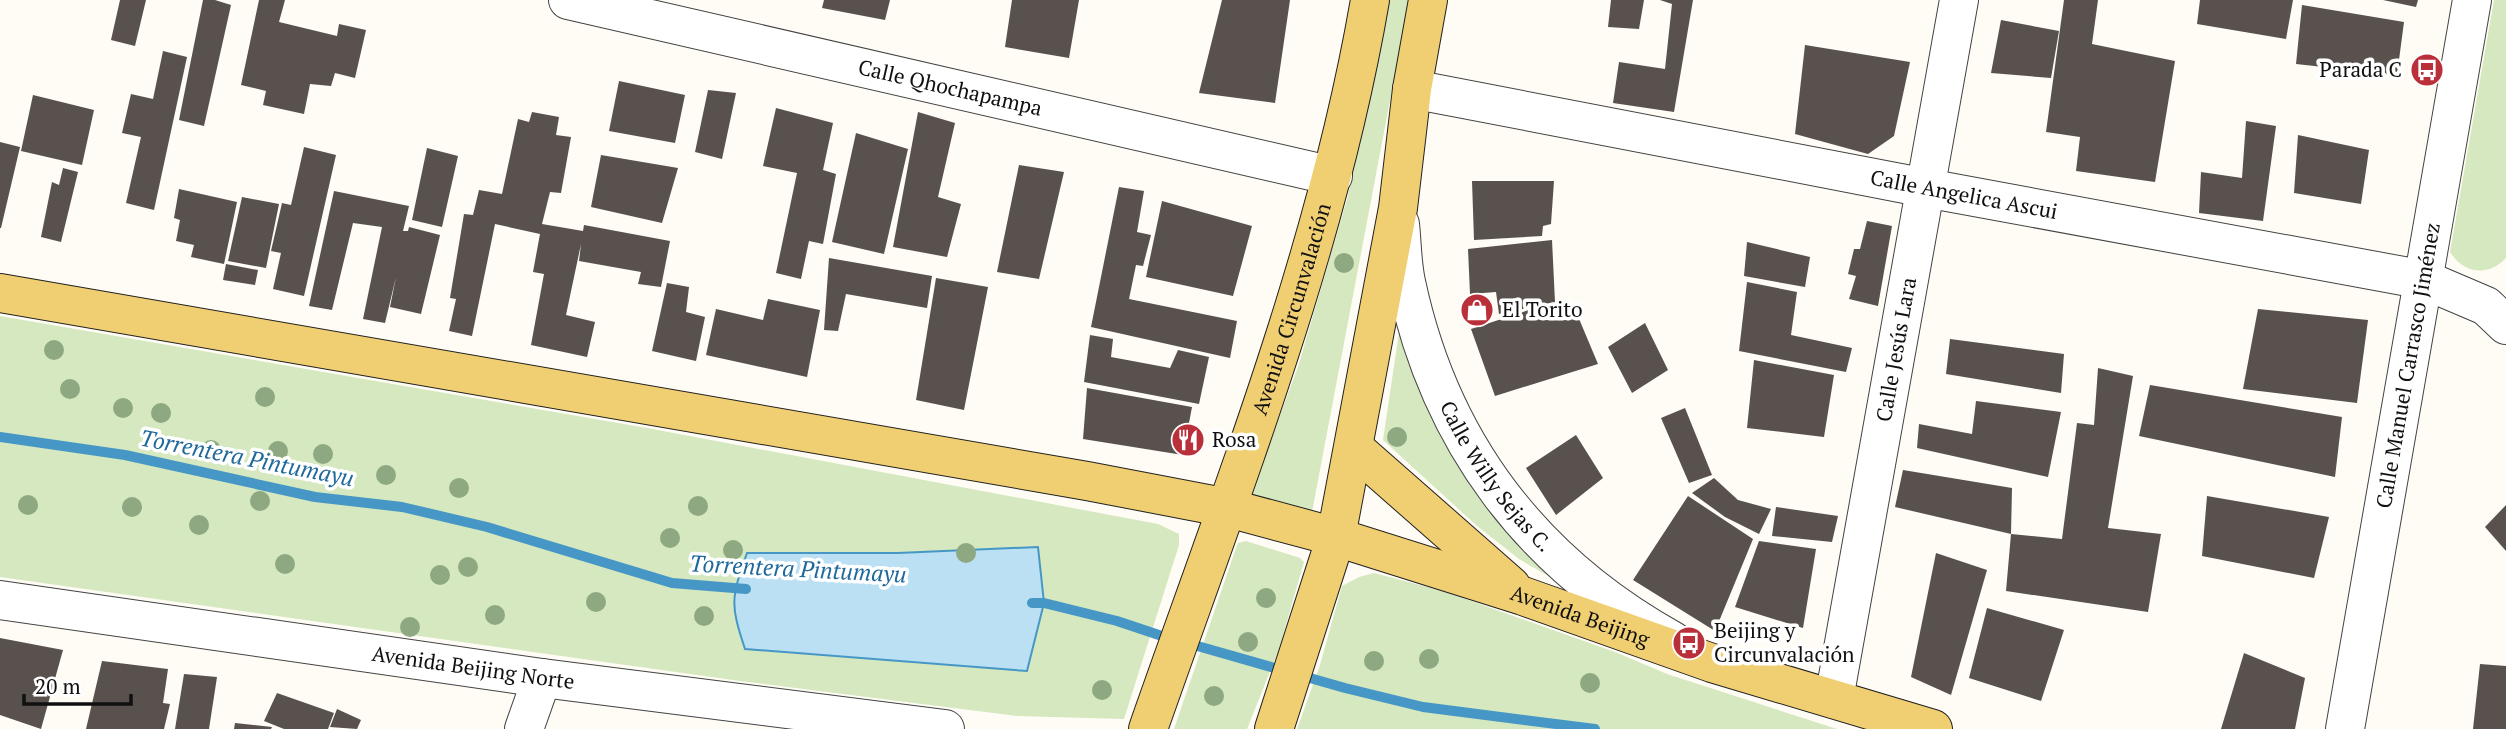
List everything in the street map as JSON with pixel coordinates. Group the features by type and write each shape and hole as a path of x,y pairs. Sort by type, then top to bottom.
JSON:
{"main road":[{"name":"Avenida Circunvalación","path":"1148,729 1228,508 1303,281 1333,176 1370,0"},
{"path":"1279,716 1336,537 1398,208 1412,89 1428,0"},
{"name":"Avenida Beijing","path":"0,293 1087,481 1228,508 1336,537 1523,596 1712,663 1933,729"},
{"path":"1354,448 1523,596"}],"street":[{"name":"Calle Qhochapampa","path":"568,0 698,14 1333,176"},
{"name":"Calle Jesús Lara","path":"1834,699 1959,0"},
{"name":"Calle Manuel Carrasco Jiménez","path":"2345,729 2472,0"},
{"name":"Calle Angelica Ascui","path":"1412,89 2425,280 2499,306"},
{"name":"Calle Willy Sejas C.","path":"1398,208 1406,281 1424,351 1452,419 1489,481 1543,544 1599,591 1650,628 1712,663"},
{"name":"Avenida Beijing Norte","path":"0,600 542,678 945,729"},
{"path":"524,729 542,678"}],"green space":[{"path":"1389,0 1409,0 1312,512 1250,495 1298,367 1348,196"},
{"path":"2494,0 2506,0 2506,258 2492,268 2476,270 2462,265 2450,252"},
{"path":"0,316 647,428 1158,524 1179,534 1179,545 1124,719 1017,716 740,681 0,577"},
{"path":"1401,319 1583,596 1519,559 1476,525 1383,440"},
{"path":"1246,541 1300,558 1304,562 1279,649 1247,729 1174,729 1238,543"},
{"path":"1374,573 1443,591 1615,652 1667,674 1837,729 1297,729 1320,665 1342,586"}],"water":[{"path":"1038,547 1044,603 1027,671 745,649 734,601 747,553 898,553"}],"building":[{"path":"120,0 146,0 135,46 111,40"},
{"path":"203,0 215,0 231,5 204,126 179,120"},
{"path":"259,0 285,0 279,22 337,36 339,24 366,30 355,78 335,73 331,86 310,84 304,114 263,105 266,91 241,85"},
{"path":"824,0 890,0 885,20 822,8"},
{"path":"1012,0 1079,0 1069,58 1005,47"},
{"path":"1222,0 1290,0 1275,103 1199,93"},
{"path":"1611,0 1644,0 1639,29 1608,27"},
{"path":"1660,0 1693,0 1674,112 1613,103 1619,62 1665,69 1672,4"},
{"path":"2064,0 2098,0 2092,44 2175,61 2155,182 2076,171 2080,137 2046,132"},
{"path":"2200,0 2293,0 2286,39 2197,24"},
{"path":"2383,0 2418,0 2416,7"},
{"path":"2302,5 2404,22 2397,75 2296,64"},
{"path":"2001,20 2059,31 2051,78 1991,73"},
{"path":"1805,45 1910,62 1894,136 1868,154 1795,134"},
{"path":"163,51 187,57 154,210 126,203 141,137 122,133 131,94 153,99"},
{"path":"619,81 685,95 675,143 609,131"},
{"path":"708,90 736,93 722,159 695,152"},
{"path":"33,95 94,110 82,165 21,151"},
{"path":"776,108 833,123 823,170 836,174 823,244 809,241 801,279 776,273 797,173 763,166"},
{"path":"532,112 559,117 556,135 571,137 561,193 550,192 542,224 583,231 584,225 670,241 661,287 638,284 641,272 579,261 581,244 566,315 595,322 587,357 531,345 544,274 533,272 540,234 495,224 472,336 449,331 456,299 450,298 464,214 473,215 479,190 502,194 518,119 529,122"},
{"path":"918,112 955,123 938,197 961,204 947,257 893,247"},
{"path":"2246,121 2276,126 2263,221 2199,213 2201,172 2242,178"},
{"path":"856,133 908,149 884,254 832,242"},
{"path":"2298,135 2369,150 2361,204 2294,193"},
{"path":"0,142 20,147 1,228 0,228"},
{"path":"304,147 336,155 304,296 273,289 281,253 271,251 282,203 291,205"},
{"path":"427,148 458,156 442,227 412,220"},
{"path":"601,155 678,168 662,223 591,207"},
{"path":"1019,165 1064,172 1039,279 997,272"},
{"path":"63,168 78,172 61,242 41,237 52,182 59,185"},
{"path":"1472,181 1554,181 1551,224 1543,226 1542,236 1474,240"},
{"path":"1119,187 1144,191 1137,232 1151,235 1143,266 1136,265 1129,299 1237,321 1230,358 1091,327"},
{"path":"179,189 237,202 224,264 191,257 194,245 176,241 180,220 174,218"},
{"path":"334,191 409,206 403,231 408,231 409,227 440,235 421,314 390,307 396,277 385,323 363,319 382,227 353,223 332,310 309,306"},
{"path":"242,197 279,204 266,268 228,261"},
{"path":"1162,201 1252,226 1233,296 1146,277"},
{"path":"1867,221 1892,226 1878,306 1849,299 1856,276 1848,274 1854,249 1860,249"},
{"path":"1552,240 1555,302 1499,314 1496,292 1470,294 1468,249"},
{"path":"1747,242 1810,257 1805,287 1744,276"},
{"path":"829,258 932,276 927,308 846,294 838,331 824,330"},
{"path":"226,264 258,270 255,285 223,280"},
{"path":"936,278 988,287 964,410 916,400"},
{"path":"1747,282 1797,292 1791,335 1852,348 1846,372 1739,351"},
{"path":"667,283 689,287 686,312 705,317 696,361 652,351"},
{"path":"768,299 820,310 807,377 706,355 716,309 763,320"},
{"path":"1547,304 1549,318 1577,314 1598,364 1495,396 1471,329"},
{"path":"2258,309 2368,320 2357,403 2243,389"},
{"path":"1645,323 1668,370 1632,393 1608,347"},
{"path":"1090,335 1113,339 1111,357 1170,368 1178,350 1209,357 1199,404 1084,382"},
{"path":"1950,339 2064,354 2061,393 1946,374"},
{"path":"1754,360 1834,375 1824,437 1747,428"},
{"path":"2098,368 2133,376 2108,528 2161,534 2148,612 2006,591 2011,534 2062,539 2077,423 2094,425"},
{"path":"2150,385 2342,417 2335,477 2139,436"},
{"path":"1087,388 1192,407 1183,455 1083,439"},
{"path":"1976,401 2061,412 2048,477 1917,448 1919,424 1972,434"},
{"path":"1685,408 1712,475 1689,483 1661,418"},
{"path":"1576,435 1603,478 1556,515 1526,468"},
{"path":"1903,470 2012,488 2011,534 1895,507"},
{"path":"1714,478 1738,500 1771,509 1759,534 1725,517 1692,493"},
{"path":"1688,496 1753,539 1715,631 1633,580"},
{"path":"2207,496 2329,517 2314,578 2202,556"},
{"path":"2506,505 2506,551 2485,527"},
{"path":"1776,507 1838,516 1832,542 1772,536"},
{"path":"1759,541 1816,549 1803,628 1735,607"},
{"path":"1936,553 1987,570 1951,695 1911,677"},
{"path":"1987,608 2064,630 2041,701 1969,678"},
{"path":"0,638 63,650 41,729 0,715"},
{"path":"2244,653 2305,678 2295,729 2221,729"},
{"path":"102,661 168,669 163,703 170,704 164,729 86,729"},
{"path":"2480,664 2506,666 2506,729 2473,729"},
{"path":"184,674 217,677 209,729 175,729"},
{"path":"277,693 334,713 328,729 284,729 264,721"},
{"path":"337,709 361,720 357,729 330,727"},
{"path":"235,723 272,727 234,729"}],"waterway":[{"name":"Torrentera Pintumayu","path":"0,437 125,455 315,497 402,507 487,527 672,583 746,589"},
{"name":"Torrentera Pintumayu","path":"1032,603 1044,603 1117,621 1171,639"},
{"name":"Torrentera Pintumayu","path":"1187,643 1423,707 1595,729"}],"place":[{"name":"Parada C","path":"2427,70"},
{"name":"El Torito","path":"1477,310"},
{"name":"Rosa","path":"1188,440"},
{"name":"Beijing y Circunvalación","path":"1689,643"}]}
